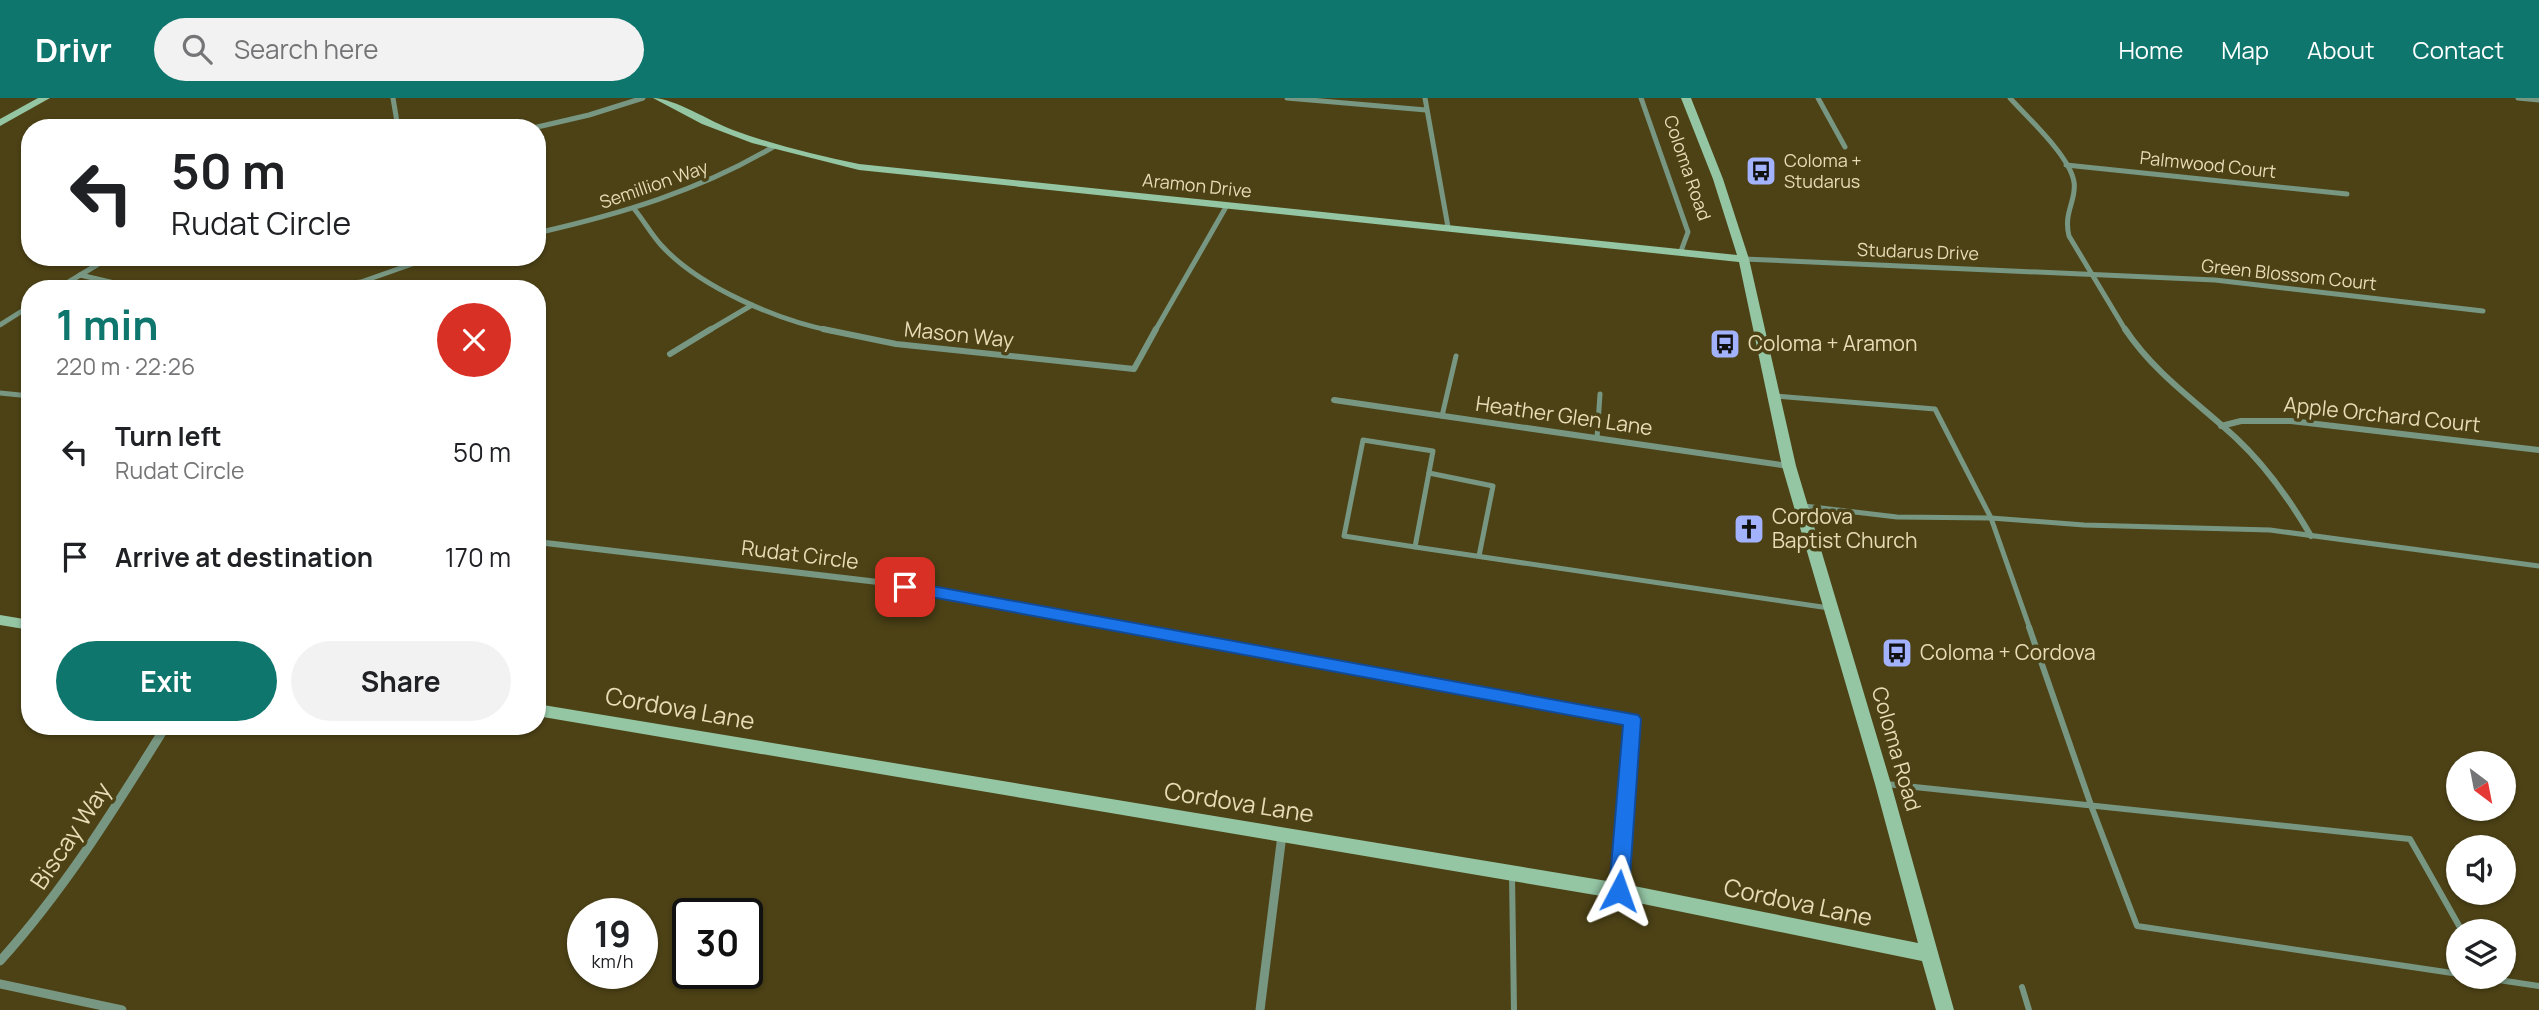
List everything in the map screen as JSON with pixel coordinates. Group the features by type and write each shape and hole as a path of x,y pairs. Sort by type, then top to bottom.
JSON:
{"street":[{"path":"0,123 45,98"},
{"path":"393,98 396,119"},
{"path":"546,125 643,98"},
{"name":"Aramon Drive","path":"658,98 703,121 773,147 885,170 1744,258"},
{"path":"1287,98 1426,110"},
{"path":"1425,98 1448,227"},
{"name":"Coloma Road","path":"1641,98 1688,232 1681,251"},
{"name":"Coloma Road","path":"1686,98 1718,179 1744,258 1789,466 1945,1010"},
{"path":"1818,98 1845,147"},
{"path":"2010,98 2066,165 2075,185 2065,223 2069,236 2124,329 2149,362 2185,398 2221,426 2271,475 2311,536"},
{"path":"2518,98 2539,100"},
{"name":"Semillion Way","path":"546,231 635,210 720,177 773,147"},
{"name":"Palmwood Court","path":"2066,165 2347,194"},
{"name":"Mason Way","path":"635,210 662,246 701,277 752,305 816,328 861,338 1134,369 1226,207"},
{"name":"Studarus Drive","path":"1744,258 2091,273"},
{"path":"72,280 95,266"},
{"path":"367,280 406,266"},
{"name":"Green Blossom Court","path":"2091,273 2215,280 2483,311"},
{"path":"80,275 101,280"},
{"path":"670,354 752,305"},
{"path":"0,325 21,312"},
{"name":"Heather Glen Lane","path":"1334,400 1789,466"},
{"name":"Apple Orchard Court","path":"2221,426 2248,421 2291,421 2539,450"},
{"name":"Rudat Circle","path":"546,543 878,582 1632,719 1619,891"},
{"path":"0,620 21,624"},
{"name":"Cordova Lane","path":"546,712 1619,891 1930,954"},
{"name":"Biscay Way","path":"0,961 30,928 91,847 160,735"},
{"path":"1260,1010 1282,835"},
{"path":"0,984 122,1010"}],"lane":[{"path":"1442,415 1456,356"},
{"path":"0,393 21,395"},
{"path":"1597,438 1600,394"},
{"path":"1775,396 1935,409 1992,518 2092,807 2137,926 2446,972"},
{"path":"1415,547 1433,451 1363,440 1344,537 1832,609"},
{"path":"1429,473 1493,486 1479,556"},
{"path":"1801,505 1897,517 1992,518 2084,525 2270,530 2539,566"},
{"path":"1882,784 2410,839 2455,919"},
{"path":"1512,873 1514,1010"},
{"path":"2516,982 2539,986"},
{"path":"2022,987 2029,1010"}],"place":[{"name":"Coloma + Studarus","path":"1761,171"},
{"name":"Coloma + Aramon","path":"1725,344"},
{"name":"Cordova Baptist Church","path":"1749,529"},
{"name":"Coloma + Cordova","path":"1897,653"}],"route":[{"path":"905,587 1632,719 1619,891"}]}
